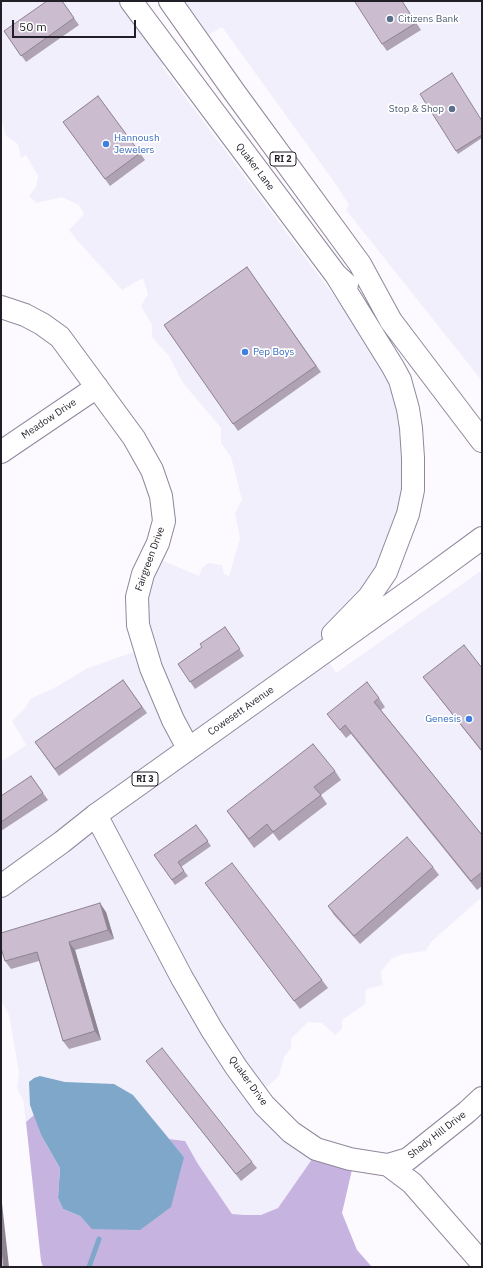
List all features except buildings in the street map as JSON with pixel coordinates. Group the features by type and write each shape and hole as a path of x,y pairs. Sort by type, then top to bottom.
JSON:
{"main road":[{"name":"Quaker Lane","path":"131,1 336,275 391,321"},
{"name":"Quaker Lane","path":"170,1 234,93 360,264 391,321 482,441"},
{"path":"291,676 369,597 386,572 408,514 413,490 411,428 408,409 400,380 336,275"},
{"name":"Fairgreen Drive","path":"1,307 25,315 42,324 60,337 134,438 152,470 161,496 164,521 158,543 143,574 136,597 138,625 151,668 188,748"},
{"name":"Meadow Drive","path":"1,452 97,387"},
{"path":"458,410 482,420"},
{"name":"Cowesett Avenue","path":"2,882 62,842 96,815 188,748 291,676 482,538"},
{"name":"Quaker Drive","path":"96,815 182,978 212,1030 236,1067 264,1105 291,1132 316,1149 350,1159 388,1165 412,1183 482,1263"},
{"name":"Shady Hill Drive","path":"388,1165 408,1159 467,1112 482,1098"}],"shaded area":[{"path":"1,1 132,1 174,58 162,66 391,372 413,490 388,563 320,647 336,673 482,570 482,897 431,942 426,951 403,954 391,959 381,972 383,985 366,989 365,1004 342,1020 342,1029 335,1035 322,1023 308,1022 291,1039 291,1048 284,1057 279,1076 260,1093 315,1155 278,1208 261,1215 232,1214 198,1164 185,1141 169,1139 133,1095 40,1076 30,1105 34,1115 26,1122 23,1100 17,1088 19,1072 9,1015 1,1001 1,762 26,745 12,721 26,707 30,699 56,687 86,669 139,650 136,622 152,556 199,576 202,568 208,563 222,565 224,574 229,576 240,539 235,513 242,500 231,457 221,443 221,428 183,383 169,356 152,337 152,325 141,306 148,294 143,278 122,290 69,230 84,214 79,205 62,197 37,203 29,196 36,187 38,176 26,155 21,158 18,144 6,136 1,119"},
{"path":"171,1 482,1 482,381 346,210 349,205 337,186 222,27 199,41"},
{"path":"34,1115 41,1135 60,1168 58,1198 63,1209 80,1216 93,1229 184,1157 169,1139 185,1141 198,1164 232,1214 261,1215 278,1208 315,1155 354,1161 342,1213 357,1250 372,1267 43,1267 41,1261 26,1122"}],"water":[{"path":"40,1076 65,1082 114,1084 133,1095 184,1157 171,1207 140,1230 92,1229 80,1216 63,1209 58,1198 60,1168 41,1135 30,1105 29,1082"}],"waterway":[{"path":"89,1267 99,1239"}],"place":[{"name":"Citizens Bank","path":"390,19"},
{"name":"Stop & Shop","path":"452,109"},
{"name":"Hannoush Jewelers","path":"106,144"},
{"name":"Pep Boys","path":"245,352"},
{"name":"Genesis","path":"469,719"}]}
